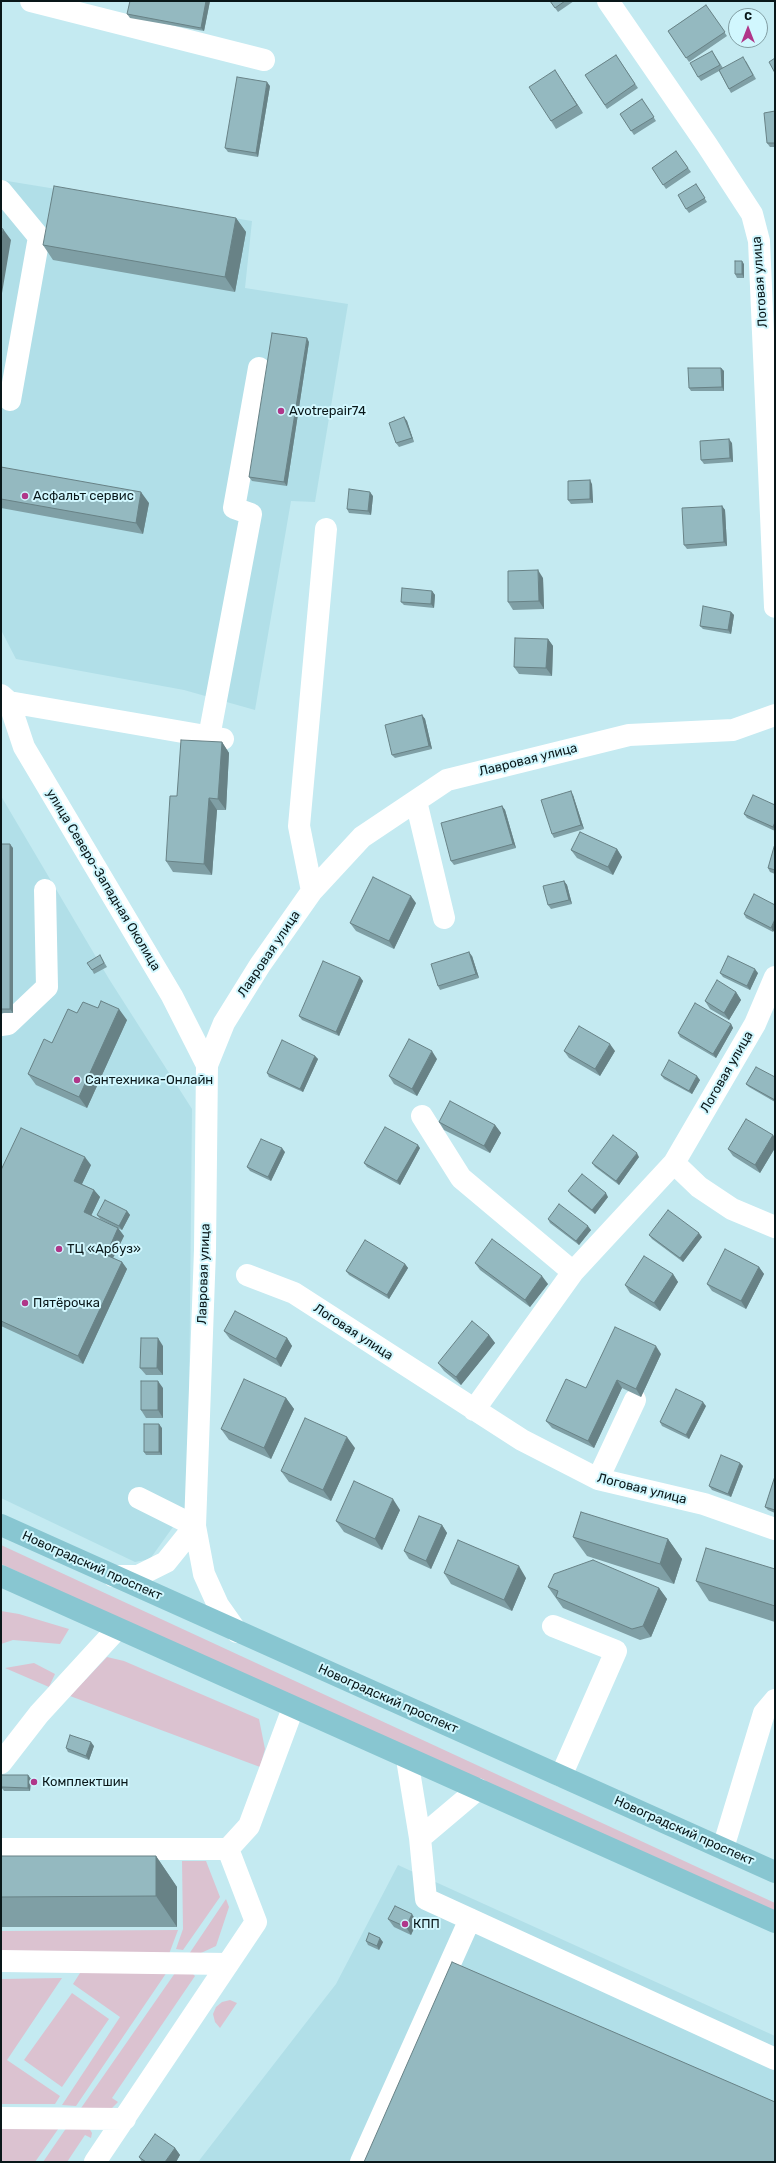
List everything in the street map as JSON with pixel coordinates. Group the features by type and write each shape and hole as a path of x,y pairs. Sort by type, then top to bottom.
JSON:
{"main road":[{"name":"Новоградский проспект","path":"1,1525 775,1872"},
{"path":"1,1576 407,1759 478,1789 775,1922"}],"street":[{"path":"31,1 264,60"},
{"name":"Логовая улица","path":"608,1 707,145 752,214 759,241 769,330 775,607"},
{"path":"1,191 39,237 10,400"},
{"path":"5,698 216,738 251,514 234,508 259,368"},
{"path":"312,891 299,826 326,529"},
{"name":"улица Северо-Западная Околица","path":"5,698 24,747 172,996 207,1065"},
{"name":"Лавровая улица","path":"237,1632 218,1605 204,1574 195,1526 205,1250 207,1065 224,1023 260,965 312,891 362,837 447,780 629,735 733,730 775,715"},
{"path":"416,800 444,918"},
{"path":"1,1025 8,1024 47,987 45,890"},
{"name":"Логовая улица","path":"474,1410 573,1272 674,1164 755,1024 775,978"},
{"path":"422,1116 461,1178 573,1272"},
{"path":"674,1164 699,1187 732,1209 775,1227"},
{"name":"Логовая улица","path":"247,1275 294,1293 522,1440 598,1479 704,1504 775,1529"},
{"path":"598,1479 635,1400"},
{"path":"113,1576 138,1576 166,1562 195,1526 139,1498"},
{"path":"553,1626 616,1651 561,1776"},
{"path":"1,1763 39,1714 117,1629"},
{"path":"723,1848 764,1713 775,1700"},
{"path":"1,1849 228,1849 249,1826 293,1708"},
{"path":"407,1759 420,1838 426,1899 775,2059"},
{"path":"420,1838 478,1789"},
{"path":"95,2162 256,1922 228,1849"},
{"path":"361,2162 470,1919"},
{"path":"1,1961 228,1964"},
{"path":"1,2118 125,2119"}],"shaded area":[{"path":"1,180 252,221 245,288 348,304 315,502 291,501 255,710 184,690 16,659 1,630"},
{"path":"1,796 109,979 192,1109 188,1506 150,1559 135,1562 1,1498"},
{"path":"1,1545 775,1903 775,1920 1,1564"},
{"path":"1,1611 19,1614 69,1629 60,1644 13,1640 1,1644"},
{"path":"107,1657 124,1661 259,1719 265,1749 260,1767 70,1696"},
{"path":"34,1663 55,1674 49,1687 5,1668"},
{"path":"182,1861 206,1861 220,1897 183,1950 176,1949 183,1929"},
{"path":"398,1865 775,2036 775,2162 198,2162 336,1984"},
{"path":"226,1899 229,1907 216,1946 201,1953 189,1954"},
{"path":"178,1930 169,1954 1,1954 1,1931"},
{"path":"167,1972 76,2106 62,2105 120,2017 73,1984 80,1973"},
{"path":"175,1973 193,1974 195,1976 112,2098 118,2102 111,2109 79,2111"},
{"path":"62,1978 7,2060 60,2096 55,2104 1,2104 1,1979"},
{"path":"72,1993 109,2019 62,2087 24,2060"},
{"path":"230,2000 237,2003 220,2028 215,2022 213,2014 216,2007 222,2002"},
{"path":"69,2124 89,2128 92,2133 91,2138 85,2135 67,2162 43,2162"},
{"path":"1,2125 61,2125 35,2162 1,2162"}],"building":[{"path":"130,1 206,1 201,28 127,14"},
{"path":"550,1 565,1 555,8"},
{"path":"706,5 725,32 686,58 668,31"},
{"path":"712,51 720,65 698,77 690,63"},
{"path":"616,55 635,84 605,105 585,75"},
{"path":"743,57 753,75 729,89 719,70"},
{"path":"775,58 775,73 769,62"},
{"path":"555,70 577,105 551,121 529,87"},
{"path":"237,77 267,82 256,153 225,148"},
{"path":"642,99 654,117 631,131 620,114"},
{"path":"775,111 775,143 767,143 764,113"},
{"path":"676,151 688,168 663,185 652,168"},
{"path":"696,184 705,198 686,209 678,195"},
{"path":"54,186 236,218 225,277 43,245"},
{"path":"1,228 3,229 1,243"},
{"path":"735,261 742,261 742,274 735,274"},
{"name":"Avotrepair74","path":"272,333 307,338 284,482 249,477"},
{"path":"688,368 721,368 722,387 689,388"},
{"path":"404,417 412,438 396,443 389,423"},
{"path":"729,439 730,458 701,460 700,441"},
{"path":"1,467 141,492 136,523 1,499"},
{"path":"590,480 590,499 568,500 568,481"},
{"path":"349,489 370,492 368,511 347,509"},
{"path":"722,506 724,542 684,545 682,508"},
{"path":"538,570 539,601 508,602 508,571"},
{"path":"402,588 432,591 431,604 401,602"},
{"path":"703,606 731,612 728,630 700,626"},
{"path":"515,638 548,639 546,668 514,667"},
{"path":"422,715 429,746 392,755 385,725"},
{"path":"181,740 222,742 218,799 209,798 204,864 166,861 170,796 177,796"},
{"path":"571,791 581,825 552,834 541,800"},
{"path":"753,795 775,805 775,822 773,827 744,814"},
{"path":"502,806 513,844 451,861 441,823"},
{"path":"580,832 617,849 608,867 571,850"},
{"path":"1,844 10,844 10,1009 1,1009"},
{"path":"774,847 775,848 775,870 768,868"},
{"path":"373,877 411,896 389,941 350,923"},
{"path":"564,881 569,900 548,905 543,886"},
{"path":"754,894 775,905 775,919 771,928 744,914"},
{"path":"469,952 476,974 438,986 431,964"},
{"path":"100,955 104,963 92,970 87,963"},
{"path":"728,956 755,969 747,986 720,973"},
{"path":"323,961 360,977 336,1032 299,1016"},
{"path":"717,980 736,992 724,1013 705,1001"},
{"path":"101,1001 119,1009 79,1097 28,1074 44,1039 52,1043 68,1009 77,1013 83,1002 98,1008"},
{"path":"695,1003 731,1024 713,1054 678,1033"},
{"path":"579,1026 610,1044 595,1069 564,1051"},
{"path":"409,1039 432,1051 412,1089 389,1076"},
{"path":"282,1040 315,1056 300,1089 267,1073"},
{"path":"669,1060 697,1076 689,1091 661,1075"},
{"path":"756,1067 775,1077 775,1100 746,1084"},
{"path":"450,1101 495,1125 484,1146 439,1122"},
{"path":"746,1119 773,1135 755,1165 728,1149"},
{"path":"385,1127 418,1145 397,1181 364,1163"},
{"name":"ТЦ «Арбуз»","path":"21,1128 85,1157 74,1181 94,1190 84,1212 118,1228 106,1255 122,1262 78,1356 1,1321 1,1170"},
{"path":"613,1135 637,1153 616,1181 592,1163"},
{"path":"261,1139 282,1148 268,1177 247,1167"},
{"path":"582,1174 606,1193 592,1210 568,1191"},
{"path":"105,1200 127,1211 119,1226 97,1215"},
{"path":"559,1204 588,1226 576,1241 548,1219"},
{"path":"668,1210 699,1233 680,1258 649,1235"},
{"path":"492,1239 542,1276 525,1300 475,1263"},
{"path":"365,1240 405,1264 387,1295 346,1271"},
{"path":"725,1249 759,1267 741,1301 707,1284"},
{"path":"644,1256 673,1274 654,1303 625,1285"},
{"path":"235,1311 287,1338 276,1359 224,1331"},
{"path":"472,1321 489,1335 456,1377 438,1363"},
{"path":"615,1327 656,1346 636,1389 617,1380 588,1441 546,1421 566,1379 586,1388"},
{"path":"141,1338 158,1338 157,1368 140,1368"},
{"path":"244,1379 286,1398 264,1448 221,1429"},
{"path":"141,1381 158,1381 158,1410 141,1410"},
{"path":"676,1389 703,1402 686,1435 660,1422"},
{"path":"305,1418 347,1437 323,1490 281,1471"},
{"path":"144,1424 159,1424 159,1452 144,1452"},
{"path":"721,1455 740,1463 728,1494 709,1486"},
{"path":"775,1476 775,1510 765,1507"},
{"path":"354,1481 393,1499 375,1539 336,1521"},
{"path":"581,1512 668,1539 660,1564 573,1537"},
{"path":"419,1516 442,1525 426,1561 404,1551"},
{"path":"458,1540 519,1566 504,1600 444,1573"},
{"path":"706,1548 775,1569 775,1606 696,1581"},
{"path":"593,1560 659,1588 643,1626 632,1629 556,1597 558,1591 548,1587 554,1574"},
{"path":"70,1735 91,1742 86,1756 66,1748"},
{"path":"1,1775 28,1775 28,1788 1,1787"},
{"path":"1,1856 156,1856 156,1896 1,1897"},
{"path":"395,1906 412,1914 406,1927 388,1919"},
{"path":"369,1933 380,1938 377,1946 366,1941"},
{"path":"452,1962 775,2102 775,2162 364,2162"},
{"path":"155,2134 175,2148 165,2162 146,2162 139,2157"}],"place":[{"name":"Avotrepair74","path":"281,411"},
{"name":"Асфальт сервис","path":"25,496"},
{"name":"Сантехника-Онлайн","path":"77,1080"},
{"name":"ТЦ «Арбуз»","path":"59,1249"},
{"name":"Пятёрочка","path":"25,1303"},
{"name":"Комплектшин","path":"34,1782"},
{"name":"КПП","path":"405,1924"}]}
